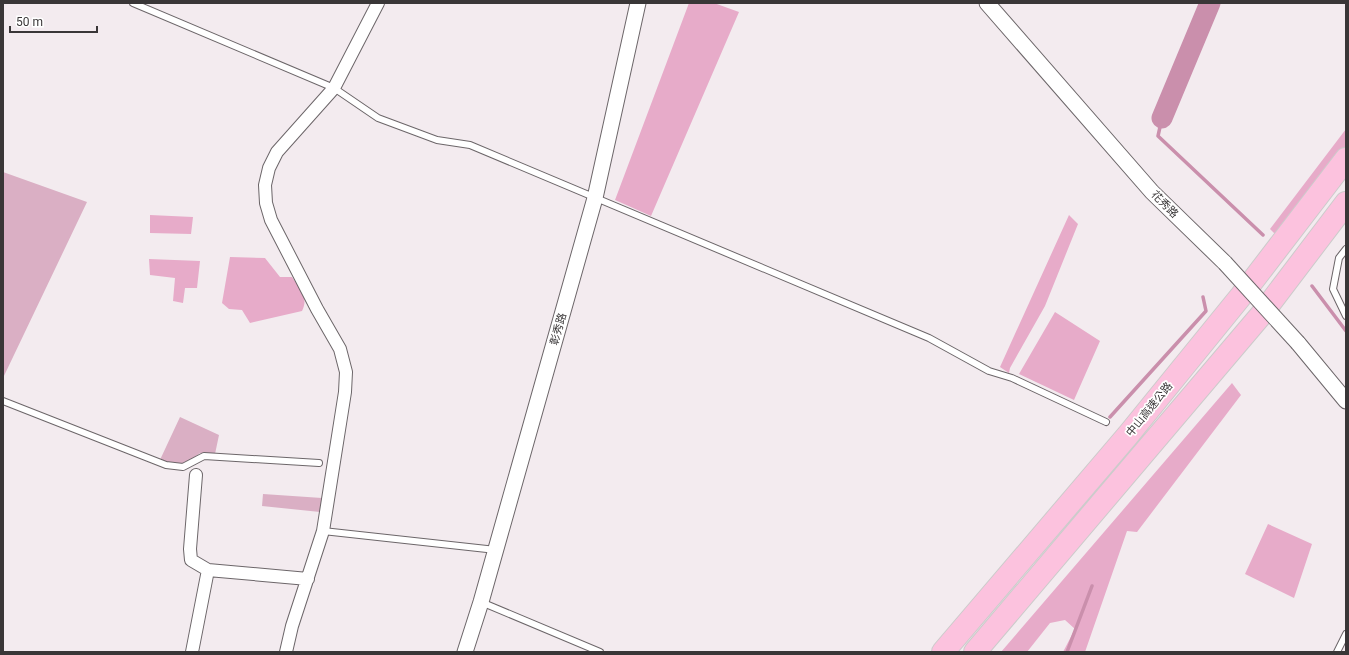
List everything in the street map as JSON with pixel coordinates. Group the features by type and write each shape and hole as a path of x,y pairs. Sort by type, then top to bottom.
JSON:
{"highway":[{"name":"中山高速公路","path":"943,652 1128,435 1227,315 1346,159"},
{"path":"975,652 1261,315 1346,203"}],"street":[{"path":"286,652 292,626 323,531 345,392 346,372 340,349 317,309 271,220 266,203 265,185 269,168 277,152 334,88 378,3"},
{"name":"彰秀路","path":"465,652 496,550 595,198 638,3"},
{"name":"花秀路","path":"986,3 1152,192 1225,264 1298,343 1346,401"},
{"path":"196,475 190,550 191,560 208,570 308,579"},
{"path":"192,652 208,570"}],"lane":[{"path":"133,3 334,88 378,118 437,140 470,145 929,338 989,372 1012,378 1106,422"},
{"path":"1346,249 1339,258 1332,289 1346,316"},
{"path":"3,401 166,465 183,467 204,456 319,463"},
{"path":"323,531 496,550"},
{"path":"481,602 600,652"},
{"path":"1337,652 1346,634"}],"shaded area":[{"path":"689,3 714,3 739,12 651,216 615,200"},
{"path":"1346,129 1346,146 1278,237 1270,229"},
{"path":"3,172 87,202 3,378"},
{"path":"150,215 193,217 191,234 150,233"},
{"path":"1069,215 1078,224 1045,306 1010,368 1009,373 1000,367"},
{"path":"230,257 265,258 280,277 292,277 303,293 305,301 302,311 250,323 242,310 229,309 222,303"},
{"path":"149,259 200,261 197,288 185,288 183,303 173,301 175,278 150,275"},
{"path":"1055,312 1100,341 1074,400 1019,374"},
{"path":"1232,383 1241,395 1137,532 1127,531 1085,652 1063,652 1075,629 1065,620 1050,623 1027,652 1001,652"},
{"path":"180,417 219,435 215,454 200,453 179,469 159,462"},
{"path":"263,494 322,498 320,512 262,506"},
{"path":"1268,524 1312,544 1294,598 1245,574"}],"waterway":[{"path":"1162,118 1210,3"},
{"path":"1162,118 1158,136 1263,235"},
{"path":"1312,286 1346,331"},
{"path":"1110,417 1206,311 1203,297"},
{"path":"1067,652 1092,586"}]}
